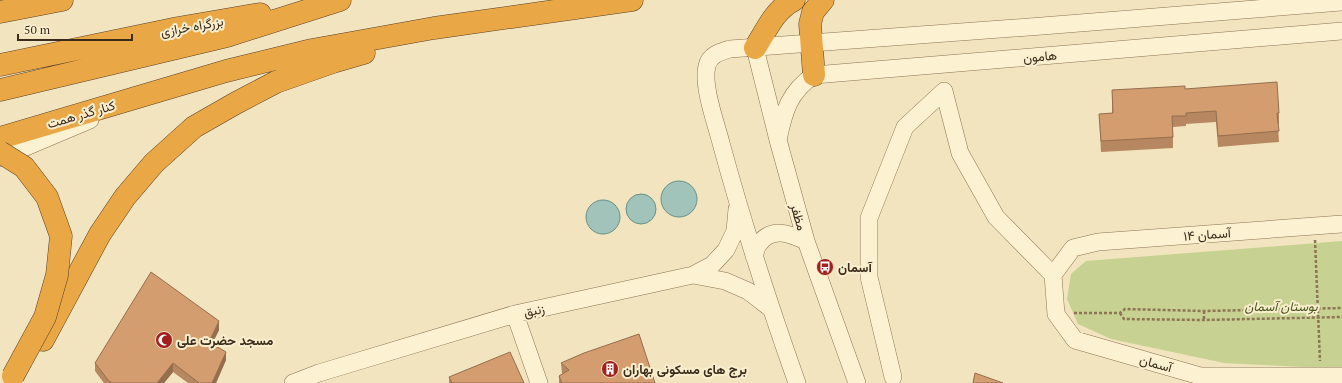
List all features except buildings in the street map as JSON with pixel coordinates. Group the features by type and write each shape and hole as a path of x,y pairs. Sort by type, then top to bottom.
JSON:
{"highway":[{"path":"0,12 62,0"},
{"path":"0,90 227,36 339,0"},
{"name":"بزرگراه خرازی","path":"0,65 178,28 339,0"},
{"path":"20,383 100,234 125,197 154,163 194,127 276,82 388,46 505,17 632,0"},
{"path":"755,48 775,15 786,4 794,0"},
{"path":"814,75 810,24 813,12 823,0"},
{"name":"کنار گذر همت","path":"0,138 226,71 312,50 377,37 505,17"},
{"path":"0,152 24,167 47,197 61,236 57,275 45,317 8,383"}],"street":[{"path":"797,383 770,308 737,204 710,101 706,79 707,65 714,55 730,49 1342,2"},
{"name":"هامون","path":"814,75 1342,31"},
{"name":"مظفر","path":"755,48 778,140 806,241 857,383"},
{"path":"778,140 783,114 794,93 803,83 814,75"},
{"path":"0,158 162,90"},
{"path":"893,377 869,278 869,218 905,127 944,91 960,153 996,217 1053,275"},
{"name":"زنبق","path":"293,383 321,378 515,314 693,275 712,265 726,250 735,231 737,204"},
{"name":"آسمان ۱۴","path":"1053,275 1073,248 1098,242 1342,224"},
{"path":"754,256 758,244 767,236 777,232 787,233 806,241"},
{"path":"693,275 725,281 742,288 770,308"},
{"name":"آسمان","path":"1053,275 1056,314 1076,340 1200,376 1342,376"},
{"path":"515,314 539,383"}],"path":[{"path":"1315,226 1321,375"},
{"path":"1073,317 1070,313 1120,313 1125,309 1204,311 1342,308"},
{"path":"1204,311 1204,320"},
{"path":"1120,313 1124,319 1204,320 1342,317"}],"green space":[{"name":"بوستان آسمان","path":"1342,241 1342,369 1224,363 1111,339 1078,324 1067,299 1071,274 1086,261"}],"water":[{"path":"683,181 692,186 696,192 696,206 692,212 683,217 675,217 666,212 662,206 661,195 666,186 672,182"},
{"path":"641,194 652,198 656,209 652,220 641,224 630,220 626,209 630,198"},
{"path":"603,200 615,205 620,217 615,229 603,234 591,229 586,217 591,205"}],"place":[{"name":"آسمان","path":"825,267"},
{"name":"مسجد حضرت علی","path":"164,340"},
{"name":"برج های مسکونی بهاران","path":"610,369"}]}
